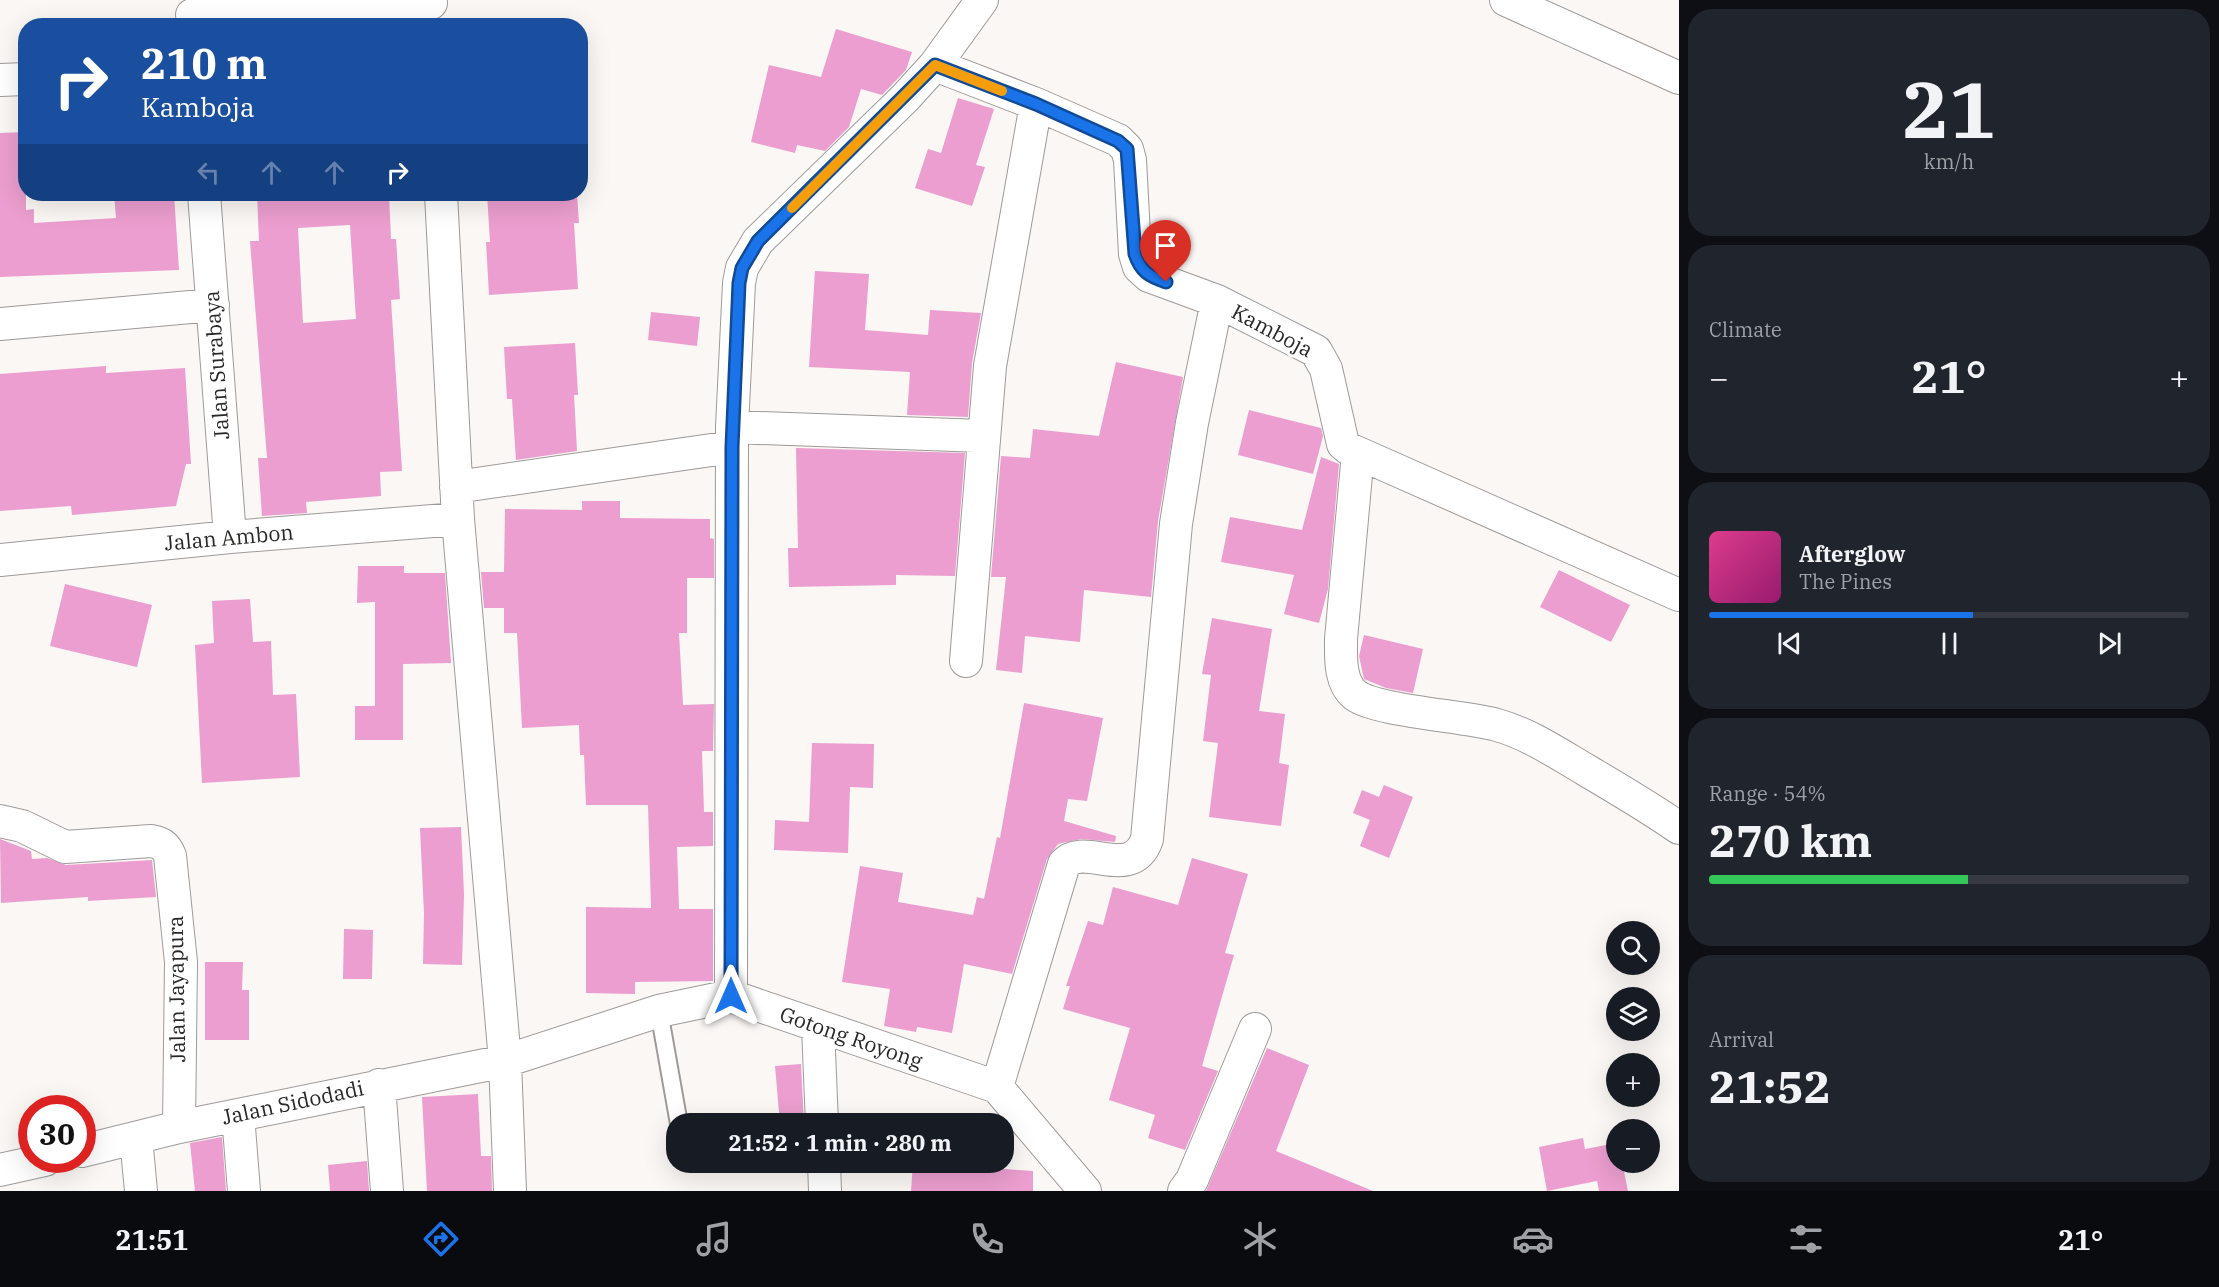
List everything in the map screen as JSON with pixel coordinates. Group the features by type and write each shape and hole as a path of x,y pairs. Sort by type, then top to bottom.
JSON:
{"street":[{"path":"505,1061 659,1011 731,996 732,437 739,283 748,255 758,241 935,65 982,0"},
{"path":"1506,0 1679,78"},
{"path":"192,14 431,10"},
{"name":"Kamboja","path":"935,65 1036,104 1118,141 1127,149 1135,254 1140,267 1149,276 1217,301 1316,351 1326,369 1343,444 1358,453 1679,596"},
{"path":"0,80 18,79"},
{"path":"966,661 982,436 998,312 1036,104"},
{"name":"Jalan Surabaya","path":"205,201 230,537"},
{"path":"441,201 458,519 505,1061 510,1191"},
{"path":"1084,1191 997,1087 1064,864 1074,858 1125,860 1136,856 1144,849 1147,839 1176,524 1192,423 1217,301"},
{"path":"0,324 213,305"},
{"path":"456,487 732,437 982,436"},
{"path":"1358,453 1341,639 1341,663 1346,683 1353,693 1379,704 1497,725 1531,738 1679,828"},
{"name":"Jalan Ambon","path":"0,560 230,537 458,519"},
{"name":"Jalan Jayapura","path":"0,821 22,826 65,847 151,841 164,844 167,849 171,856 181,962 179,1127"},
{"name":"Gotong Royong","path":"731,996 997,1087"},
{"path":"818,1027 822,1113"},
{"path":"1184,1191 1192,1180 1255,1029"},
{"name":"Jalan Sidodadi","path":"96,1148 179,1127 505,1061"},
{"path":"379,1085 387,1191"},
{"path":"238,1115 244,1191"},
{"path":"136,1138 141,1191"},
{"path":"0,1170 18,1166"},
{"path":"824,1173 825,1191"}],"lane":[{"path":"659,1011 677,1113"}],"building":[{"path":"836,29 912,52 906,70 882,95 861,89 849,127 825,151 797,145 795,153 751,142 769,65 821,77"},
{"path":"958,98 994,109 976,165 985,167 972,206 915,188 928,149 941,153"},
{"path":"18,132 18,201 26,201 26,210 34,209 34,223 116,218 115,201 174,201 179,270 0,277 0,133"},
{"path":"257,201 389,201 391,239 396,239 400,299 391,300 402,471 380,472 381,496 306,502 307,513 262,516 258,458 267,458 250,241 259,241","holes":["350,225 356,319 303,323 298,228"]},
{"path":"487,201 577,201 579,223 574,223 578,289 489,295 486,242 490,242"},
{"path":"815,271 869,274 865,330 928,335 930,310 981,313 972,363 968,417 907,415 910,372 809,367"},
{"path":"651,312 700,317 697,346 648,340"},
{"path":"575,343 578,395 574,395 577,451 516,460 512,399 507,399 504,347"},
{"path":"1116,362 1183,377 1158,521 1151,597 1084,590 1080,642 1025,636 1022,673 996,670 1006,577 991,577 1001,456 1030,458 1033,429 1099,436"},
{"path":"106,366 106,373 185,368 191,464 186,464 176,506 72,515 71,506 0,511 0,374"},
{"path":"1249,410 1321,428 1323,436 1313,474 1238,455"},
{"path":"796,448 965,453 955,576 896,575 896,585 789,587 788,548 798,548"},
{"path":"1321,457 1339,464 1328,589 1319,623 1284,614 1294,575 1221,562 1230,517 1302,530"},
{"path":"582,501 620,501 620,518 710,519 710,538 714,539 714,578 687,578 687,633 679,633 683,705 714,704 713,751 702,751 704,812 713,812 713,846 677,847 679,909 713,909 713,981 635,982 635,994 586,993 586,907 651,908 648,805 586,805 584,755 580,755 579,725 522,728 517,633 504,633 504,608 484,608 481,572 504,572 505,509 582,510"},
{"path":"358,566 404,566 404,573 445,573 451,663 403,664 403,740 355,740 355,706 375,706 375,602 357,603"},
{"path":"1559,570 1630,605 1611,642 1540,607"},
{"path":"65,584 152,605 137,667 50,646"},
{"path":"250,599 253,642 271,641 273,695 296,694 300,777 202,783 195,645 214,643 212,601"},
{"path":"1212,618 1272,629 1259,711 1285,714 1279,763 1289,765 1281,826 1209,817 1218,743 1203,741 1211,675 1202,674"},
{"path":"1364,635 1423,649 1413,693 1386,688 1364,679 1359,656"},
{"path":"1024,703 1103,718 1087,801 1068,799 1064,821 1116,836 1115,842 1081,839 1058,844 1047,859 1012,974 964,964 952,1033 917,1027 916,1032 884,1026 890,989 842,982 860,866 903,873 898,902 973,915 977,897 984,899 997,837 1000,838"},
{"path":"812,743 874,744 873,788 850,787 848,853 774,850 775,820 809,822"},
{"path":"1384,785 1413,797 1389,858 1360,846 1370,820 1353,813 1362,790 1379,797"},
{"path":"461,827 464,894 462,965 423,964 424,913 420,828"},
{"path":"0,839 31,851 32,859 47,858 66,865 152,860 156,897 88,901 88,897 1,903"},
{"path":"1192,858 1248,874 1225,953 1234,955 1202,1066 1218,1071 1185,1150 1148,1138 1155,1115 1109,1100 1130,1028 1063,1009 1070,986 1066,986 1088,921 1103,925 1113,887 1178,905"},
{"path":"344,929 373,930 372,979 343,979"},
{"path":"205,962 243,962 242,990 249,990 249,1040 205,1040"},
{"path":"1267,1048 1309,1065 1276,1151 1373,1191 1206,1191"},
{"path":"801,1064 803,1113 779,1113 775,1066"},
{"path":"478,1094 481,1156 491,1156 492,1191 427,1191 422,1097"},
{"path":"222,1137 226,1191 195,1191 190,1143"},
{"path":"1583,1138 1585,1149 1606,1145 1606,1173 1624,1173 1628,1191 1599,1191 1597,1181 1547,1191 1539,1147"},
{"path":"367,1161 369,1191 330,1191 328,1165"},
{"path":"1033,1171 1033,1191 911,1191 912,1173"}],"slow traffic":[{"path":"792,208 905,98 935,65 1002,91"}],"route":[{"path":"731,996 732,447 739,283 748,255 758,241 905,98 935,65 1036,104 1118,141 1127,149 1130,160 1135,254 1140,267 1149,276 1166,282"}]}
